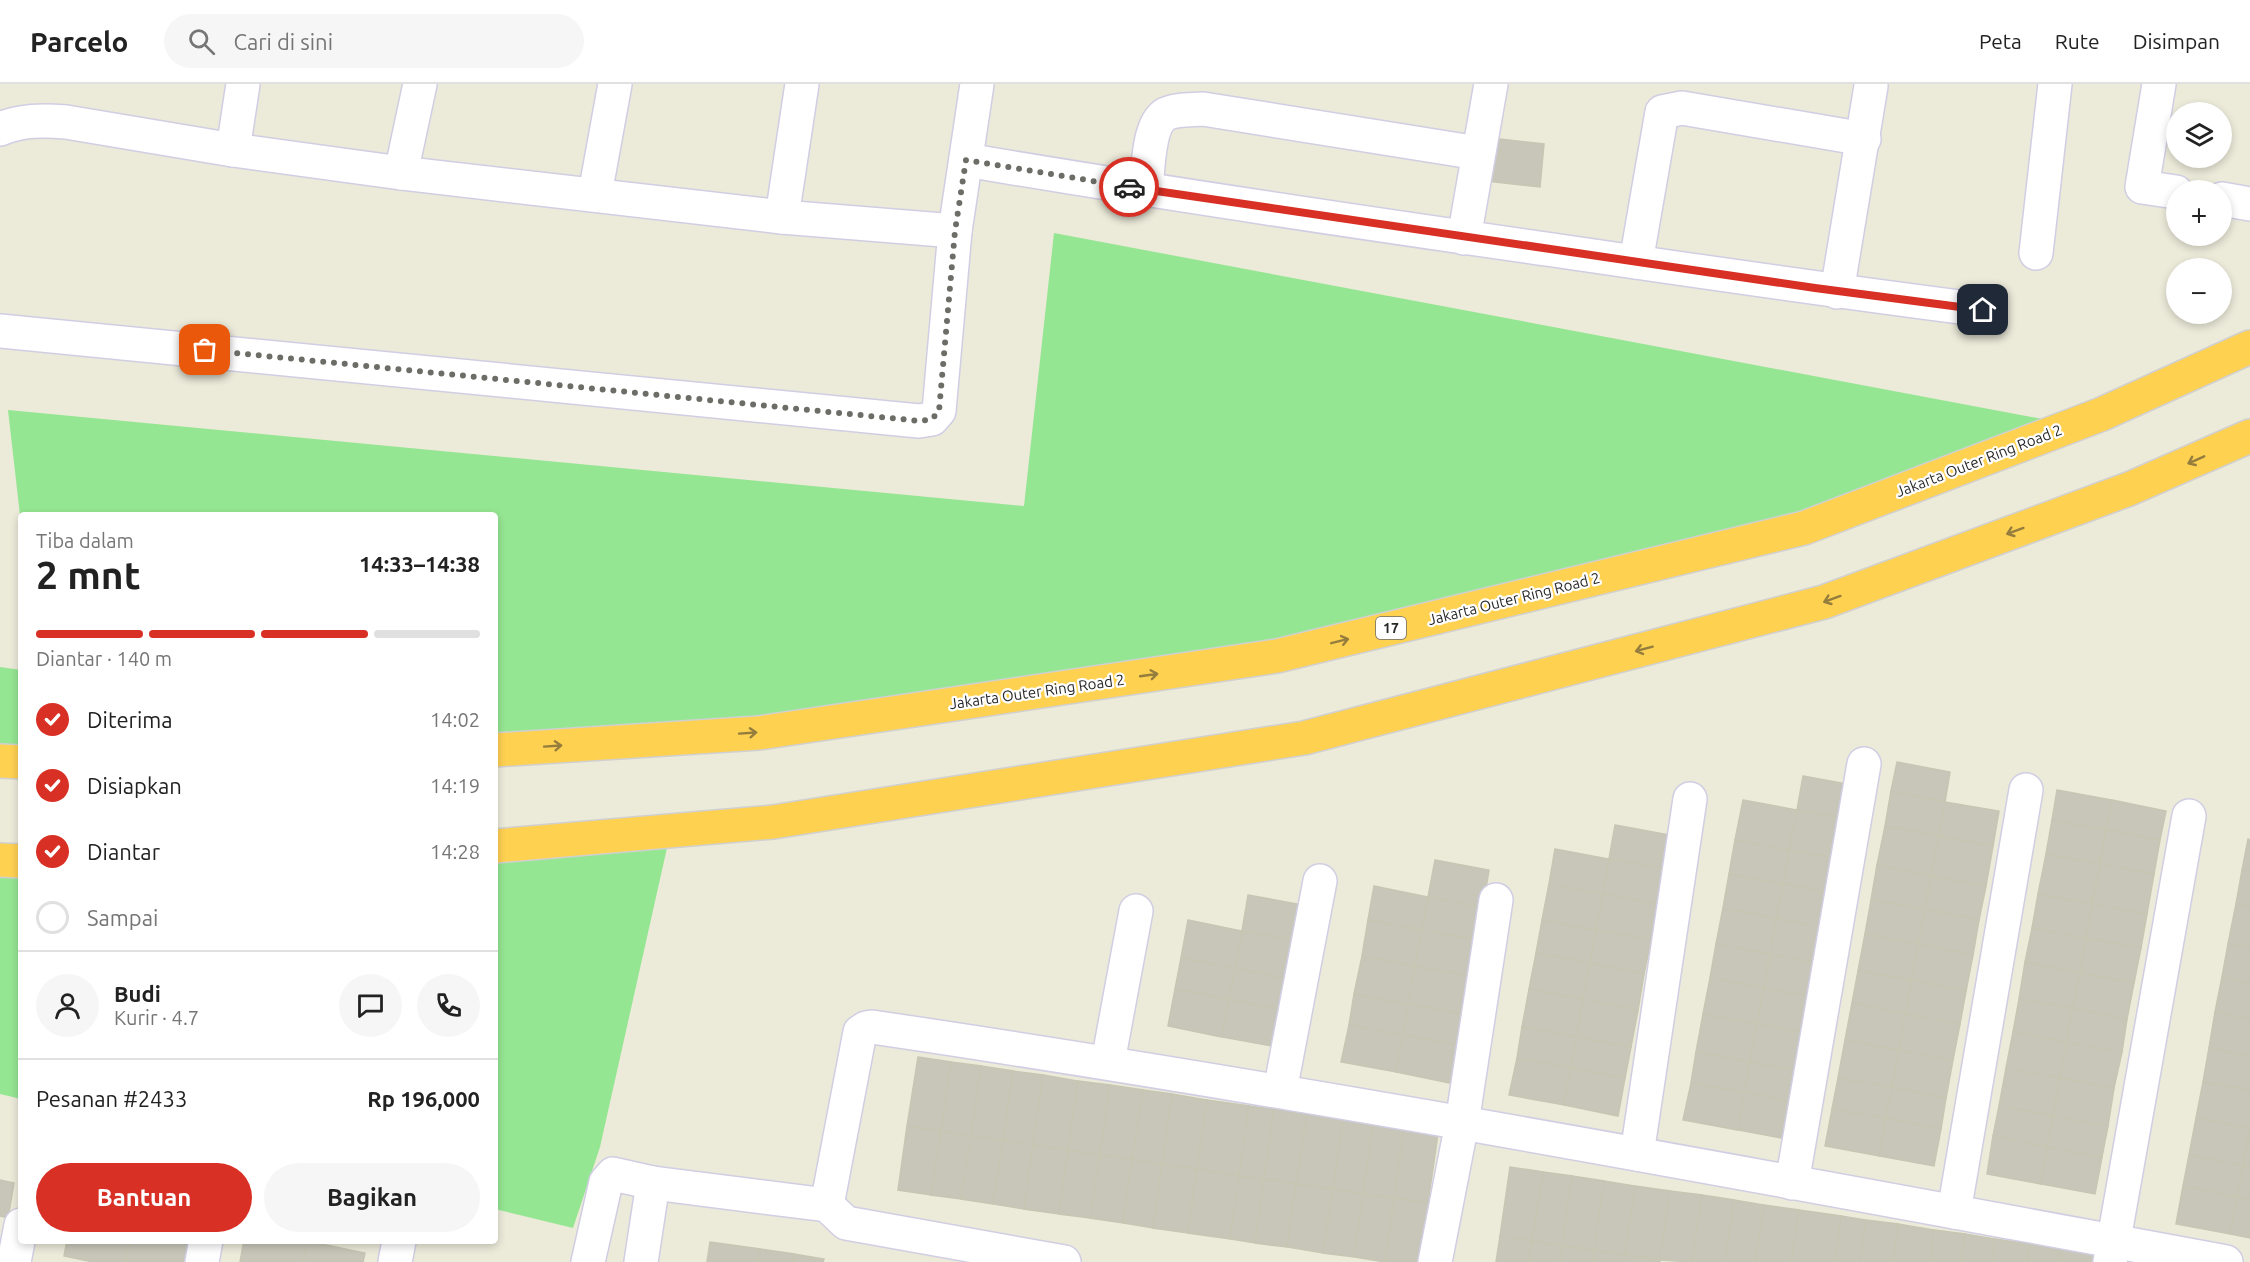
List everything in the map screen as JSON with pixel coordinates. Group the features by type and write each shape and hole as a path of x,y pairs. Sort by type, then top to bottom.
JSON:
{"highway":[{"name":"Jakarta Outer Ring Road 2","path":"498,750 759,733 1277,656 1804,528 2102,414 2250,347"},
{"path":"498,846 773,822 1304,738 1824,602 2129,489 2250,436"},
{"path":"0,761 18,762"},
{"path":"0,860 18,861"}],"street":[{"path":"233,150 243,84"},
{"path":"401,173 420,84"},
{"path":"595,194 615,84"},
{"path":"782,217 802,84"},
{"path":"0,331 920,421 932,419 939,411 955,231 977,84"},
{"path":"1464,238 1491,84"},
{"path":"2037,253 2055,84"},
{"path":"2159,84 2142,186 2166,190"},
{"path":"1837,292 1871,86"},
{"path":"1636,262 1662,112 1682,108 1864,139"},
{"path":"1146,189 1153,133 1159,120 1167,114 1181,111 1203,109 1478,153"},
{"path":"0,129 17,123 43,120 233,150 401,173 782,217 955,231"},
{"path":"966,160 1464,238 1837,292 1983,310"},
{"path":"2232,201 2250,204"},
{"path":"1792,1183 1864,764"},
{"path":"1954,1212 2026,790"},
{"path":"1637,1154 1690,799"},
{"path":"2112,1252 2189,816"},
{"path":"1280,1091 1320,881"},
{"path":"1435,1262 1462,1123 1496,900"},
{"path":"1108,1062 1136,912"},
{"path":"827,1205 860,1032 872,1027 1108,1062 1637,1154 1954,1212 2112,1252 2226,1262"},
{"path":"588,1262 606,1182 613,1174 653,1183 827,1205 846,1223 1064,1262"},
{"path":"641,1262 653,1183"},
{"path":"14,1262 18,1241"},
{"path":"202,1262 205,1244"},
{"path":"395,1262 398,1244"}],"green space":[{"path":"1054,233 2074,425 1804,528 1277,656 498,750 498,512 20,512 8,410 1024,506"},
{"path":"0,667 18,670 18,762 0,761"},
{"path":"671,830 600,1147 573,1228 498,1210 498,846"},
{"path":"0,860 18,861 18,1098 0,1094"}],"building":[{"path":"1491,138 1544,144 1540,187 1487,181"},
{"path":"1897,762 1950,772 1945,802 1891,791"},
{"path":"1803,776 1858,786 1851,820 1797,810"},
{"path":"2057,790 2112,800 2106,830 2052,820"},
{"path":"1891,791 1945,802 1939,836 1885,826"},
{"path":"1743,800 1797,810 1789,850 1735,840"},
{"path":"2112,800 2166,811 2160,840 2106,830"},
{"path":"1945,802 1999,811 1993,846 1939,836"},
{"path":"1797,810 1851,820 1844,860 1789,850"},
{"path":"2052,820 2106,830 2100,864 2046,854"},
{"path":"1615,825 1670,835 1664,869 1609,859"},
{"path":"1885,826 1939,836 1931,876 1877,865"},
{"path":"2106,830 2160,840 2154,874 2100,864"},
{"path":"1939,836 1993,846 1986,886 1931,876"},
{"path":"2248,839 2250,840 2250,871 2242,870"},
{"path":"1735,840 1789,850 1783,884 1729,874"},
{"path":"1555,849 1609,859 1603,894 1549,884"},
{"path":"1789,850 1844,860 1837,894 1783,884"},
{"path":"2046,854 2100,864 2092,904 2038,894"},
{"path":"1609,859 1664,869 1657,904 1603,894"},
{"path":"1435,860 1489,870 1483,907 1428,897"},
{"path":"2100,864 2154,874 2147,914 2092,904"},
{"path":"1877,865 1931,876 1925,909 1871,900"},
{"path":"2242,870 2250,871 2250,907 2236,904"},
{"path":"1729,874 1783,884 1776,918 1723,908"},
{"path":"1931,876 1986,886 1979,920 1925,909"},
{"path":"1549,884 1603,894 1596,930 1542,920"},
{"path":"1783,884 1837,894 1831,929 1776,918"},
{"path":"1374,886 1428,897 1422,930 1368,920"},
{"path":"1603,894 1657,904 1651,940 1596,930"},
{"path":"2038,894 2092,904 2086,938 2032,928"},
{"path":"1248,895 1303,905 1296,941 1242,931"},
{"path":"1428,897 1483,907 1476,940 1422,930"},
{"path":"1871,900 1925,909 1918,944 1865,934"},
{"path":"2092,904 2147,914 2141,948 2086,938"},
{"path":"2236,904 2250,907 2250,948 2228,944"},
{"path":"1723,908 1776,918 1770,954 1716,944"},
{"path":"1925,909 1979,920 1973,955 1918,944"},
{"path":"1776,918 1831,929 1824,964 1770,954"},
{"path":"1188,920 1242,931 1235,968 1181,958"},
{"path":"1368,920 1422,930 1415,966 1362,956"},
{"path":"1542,920 1596,930 1590,963 1536,953"},
{"path":"2032,928 2086,938 2080,973 2025,962"},
{"path":"1422,930 1476,940 1470,976 1415,966"},
{"path":"1596,930 1651,940 1644,974 1590,963"},
{"path":"1242,931 1296,941 1289,979 1235,968"},
{"path":"1865,934 1918,944 1912,980 1858,971"},
{"path":"2086,938 2141,948 2134,983 2080,973"},
{"path":"1716,944 1770,954 1764,988 1710,978"},
{"path":"1918,944 1973,955 1966,991 1912,980"},
{"path":"2228,944 2250,948 2250,983 2222,977"},
{"path":"1536,953 1590,963 1583,999 1529,989"},
{"path":"1770,954 1824,964 1818,998 1764,988"},
{"path":"1362,956 1415,966 1408,1004 1354,994"},
{"path":"1181,958 1235,968 1229,999 1175,989"},
{"path":"2025,962 2080,973 2073,1008 2019,999"},
{"path":"1590,963 1644,974 1638,1010 1583,999"},
{"path":"1415,966 1470,976 1463,1014 1408,1004"},
{"path":"1235,968 1289,979 1283,1010 1229,999"},
{"path":"1858,971 1912,980 1905,1014 1852,1003"},
{"path":"2080,973 2134,983 2127,1019 2073,1008"},
{"path":"2222,977 2250,983 2250,1019 2215,1012"},
{"path":"1710,978 1764,988 1757,1024 1703,1014"},
{"path":"1912,980 1966,991 1960,1024 1905,1014"},
{"path":"1764,988 1818,998 1812,1034 1757,1024"},
{"path":"1175,989 1229,999 1222,1037 1168,1026"},
{"path":"1529,989 1583,999 1576,1037 1522,1027"},
{"path":"1354,994 1408,1004 1403,1035 1349,1025"},
{"path":"1229,999 1283,1010 1277,1047 1222,1037"},
{"path":"1583,999 1638,1010 1631,1047 1576,1037"},
{"path":"2019,999 2073,1008 2066,1042 2013,1032"},
{"path":"1852,1003 1905,1014 1899,1050 1845,1040"},
{"path":"1408,1004 1463,1014 1457,1045 1403,1035"},
{"path":"2073,1008 2127,1019 2122,1052 2066,1042"},
{"path":"2215,1012 2250,1019 2250,1056 2209,1048"},
{"path":"1703,1014 1757,1024 1750,1062 1696,1052"},
{"path":"1905,1014 1960,1024 1953,1060 1899,1050"},
{"path":"1757,1024 1812,1034 1805,1072 1750,1062"},
{"path":"1349,1025 1403,1035 1396,1072 1341,1062"},
{"path":"1522,1027 1576,1037 1571,1068 1517,1058"},
{"path":"2013,1032 2066,1042 2060,1078 2006,1068"},
{"path":"1403,1035 1457,1045 1450,1083 1396,1072"},
{"path":"1576,1037 1631,1047 1625,1078 1571,1068"},
{"path":"1845,1040 1899,1050 1892,1087 1838,1078"},
{"path":"2066,1042 2122,1052 2114,1088 2060,1078"},
{"path":"2209,1048 2250,1056 2250,1090 2203,1082"},
{"path":"1899,1050 1953,1060 1946,1098 1892,1087"},
{"path":"1696,1052 1750,1062 1744,1092 1691,1083"},
{"path":"918,1057 951,1062 941,1131 907,1126"},
{"path":"1517,1058 1571,1068 1564,1105 1509,1095"},
{"path":"951,1062 981,1066 971,1136 941,1131"},
{"path":"1750,1062 1805,1072 1799,1103 1744,1092"},
{"path":"981,1066 1013,1071 1003,1140 971,1136"},
{"path":"1571,1068 1625,1078 1618,1116 1564,1105"},
{"path":"2006,1068 2060,1078 2053,1116 1999,1106"},
{"path":"1013,1071 1043,1075 1033,1145 1003,1140"},
{"path":"1043,1075 1078,1081 1068,1150 1033,1145"},
{"path":"1838,1078 1892,1087 1886,1118 1832,1109"},
{"path":"2060,1078 2114,1088 2108,1126 2053,1116"},
{"path":"1078,1081 1110,1085 1100,1155 1068,1150"},
{"path":"2203,1082 2250,1090 2250,1128 2196,1118"},
{"path":"1691,1083 1744,1092 1738,1130 1683,1120"},
{"path":"1110,1085 1143,1090 1132,1159 1100,1155"},
{"path":"1892,1087 1946,1098 1941,1129 1886,1118"},
{"path":"1143,1090 1172,1094 1162,1164 1132,1159"},
{"path":"1744,1092 1799,1103 1792,1140 1738,1130"},
{"path":"1172,1094 1207,1100 1197,1169 1162,1164"},
{"path":"1207,1100 1249,1106 1239,1176 1197,1169"},
{"path":"1249,1106 1274,1109 1264,1179 1239,1176"},
{"path":"1999,1106 2053,1116 2047,1147 1993,1136"},
{"path":"1274,1109 1307,1114 1296,1184 1264,1179"},
{"path":"1832,1109 1886,1118 1879,1156 1825,1146"},
{"path":"1307,1114 1343,1120 1333,1189 1296,1184"},
{"path":"2053,1116 2108,1126 2102,1157 2047,1147"},
{"path":"1886,1118 1941,1129 1934,1166 1879,1156"},
{"path":"2196,1118 2250,1128 2243,1166 2189,1155"},
{"path":"1343,1120 1373,1124 1363,1194 1333,1189"},
{"path":"1373,1124 1404,1129 1394,1198 1363,1194"},
{"path":"907,1126 941,1131 931,1195 898,1190"},
{"path":"2250,1128 2250,1167 2243,1166"},
{"path":"1404,1129 1438,1134 1428,1203 1394,1198"},
{"path":"941,1131 971,1136 961,1199 931,1195"},
{"path":"971,1136 1003,1140 993,1204 961,1199"},
{"path":"1993,1136 2047,1147 2041,1184 1987,1174"},
{"path":"1003,1140 1033,1145 1024,1209 993,1204"},
{"path":"1033,1145 1068,1150 1059,1214 1024,1209"},
{"path":"2047,1147 2102,1157 2095,1194 2041,1184"},
{"path":"1068,1150 1100,1155 1090,1218 1059,1214"},
{"path":"1100,1155 1132,1159 1123,1223 1090,1218"},
{"path":"2189,1155 2243,1166 2237,1197 2183,1186"},
{"path":"1132,1159 1162,1164 1153,1228 1123,1223"},
{"path":"1162,1164 1197,1169 1188,1233 1153,1228"},
{"path":"2243,1166 2250,1167 2250,1199 2237,1197"},
{"path":"1510,1167 1543,1172 1532,1241 1500,1236"},
{"path":"1197,1169 1239,1176 1230,1239 1188,1233"},
{"path":"1543,1172 1572,1176 1562,1246 1532,1241"},
{"path":"1239,1176 1264,1179 1255,1243 1230,1239"},
{"path":"1572,1176 1604,1181 1594,1250 1562,1246"},
{"path":"1264,1179 1296,1184 1287,1247 1255,1243"},
{"path":"0,1180 14,1183 8,1218 0,1216"},
{"path":"1604,1181 1635,1186 1625,1255 1594,1250"},
{"path":"1296,1184 1333,1189 1323,1253 1287,1247"},
{"path":"1635,1186 1670,1191 1660,1260 1625,1255"},
{"path":"2183,1186 2237,1197 2230,1234 2176,1224"},
{"path":"1333,1189 1363,1194 1354,1257 1323,1253"},
{"path":"1670,1191 1702,1195 1692,1262 1660,1260"},
{"path":"1363,1194 1394,1198 1385,1262 1354,1257"},
{"path":"1702,1195 1734,1200 1725,1262 1692,1262"},
{"path":"2237,1197 2250,1199 2250,1238 2230,1234"},
{"path":"1394,1198 1428,1203 1419,1262 1385,1262"},
{"path":"1734,1200 1764,1205 1755,1262 1725,1262"},
{"path":"1764,1205 1799,1210 1791,1262 1755,1262"},
{"path":"1799,1210 1841,1216 1835,1262 1791,1262"},
{"path":"1841,1216 1866,1220 1860,1262 1835,1262"},
{"path":"1866,1220 1898,1224 1893,1262 1860,1262"},
{"path":"1898,1224 1934,1230 1930,1262 1893,1262"},
{"path":"1934,1230 1965,1234 1961,1262 1930,1262"},
{"path":"1965,1234 1995,1239 1992,1262 1961,1262"},
{"path":"1500,1236 1532,1241 1529,1262 1496,1262"},
{"path":"1995,1239 2030,1244 2027,1262 1992,1262"},
{"path":"1532,1241 1562,1246 1560,1262 1529,1262"},
{"path":"710,1242 760,1249 759,1262 707,1262"},
{"path":"66,1244 129,1244 126,1262 93,1262 64,1256"},
{"path":"129,1244 190,1245 187,1262 126,1262"},
{"path":"243,1244 306,1244 303,1262 240,1262"},
{"path":"306,1244 322,1244 365,1253 363,1262 303,1262"},
{"path":"2030,1244 2060,1248 2058,1262 2027,1262"},
{"path":"1562,1246 1594,1250 1593,1262 1560,1262"},
{"path":"2060,1248 2094,1253 2092,1262 2058,1262"},
{"path":"760,1249 794,1254 793,1262 759,1262"},
{"path":"1594,1250 1625,1255 1624,1262 1593,1262"},
{"path":"794,1254 824,1259 823,1262 793,1262"},
{"path":"1625,1255 1660,1260 1660,1262 1624,1262"}],"way so far":[{"path":"205,350 920,421 932,419 939,411 955,231 966,160 1129,187"}],"route":[{"path":"1129,187 1464,238 1983,310"}]}
